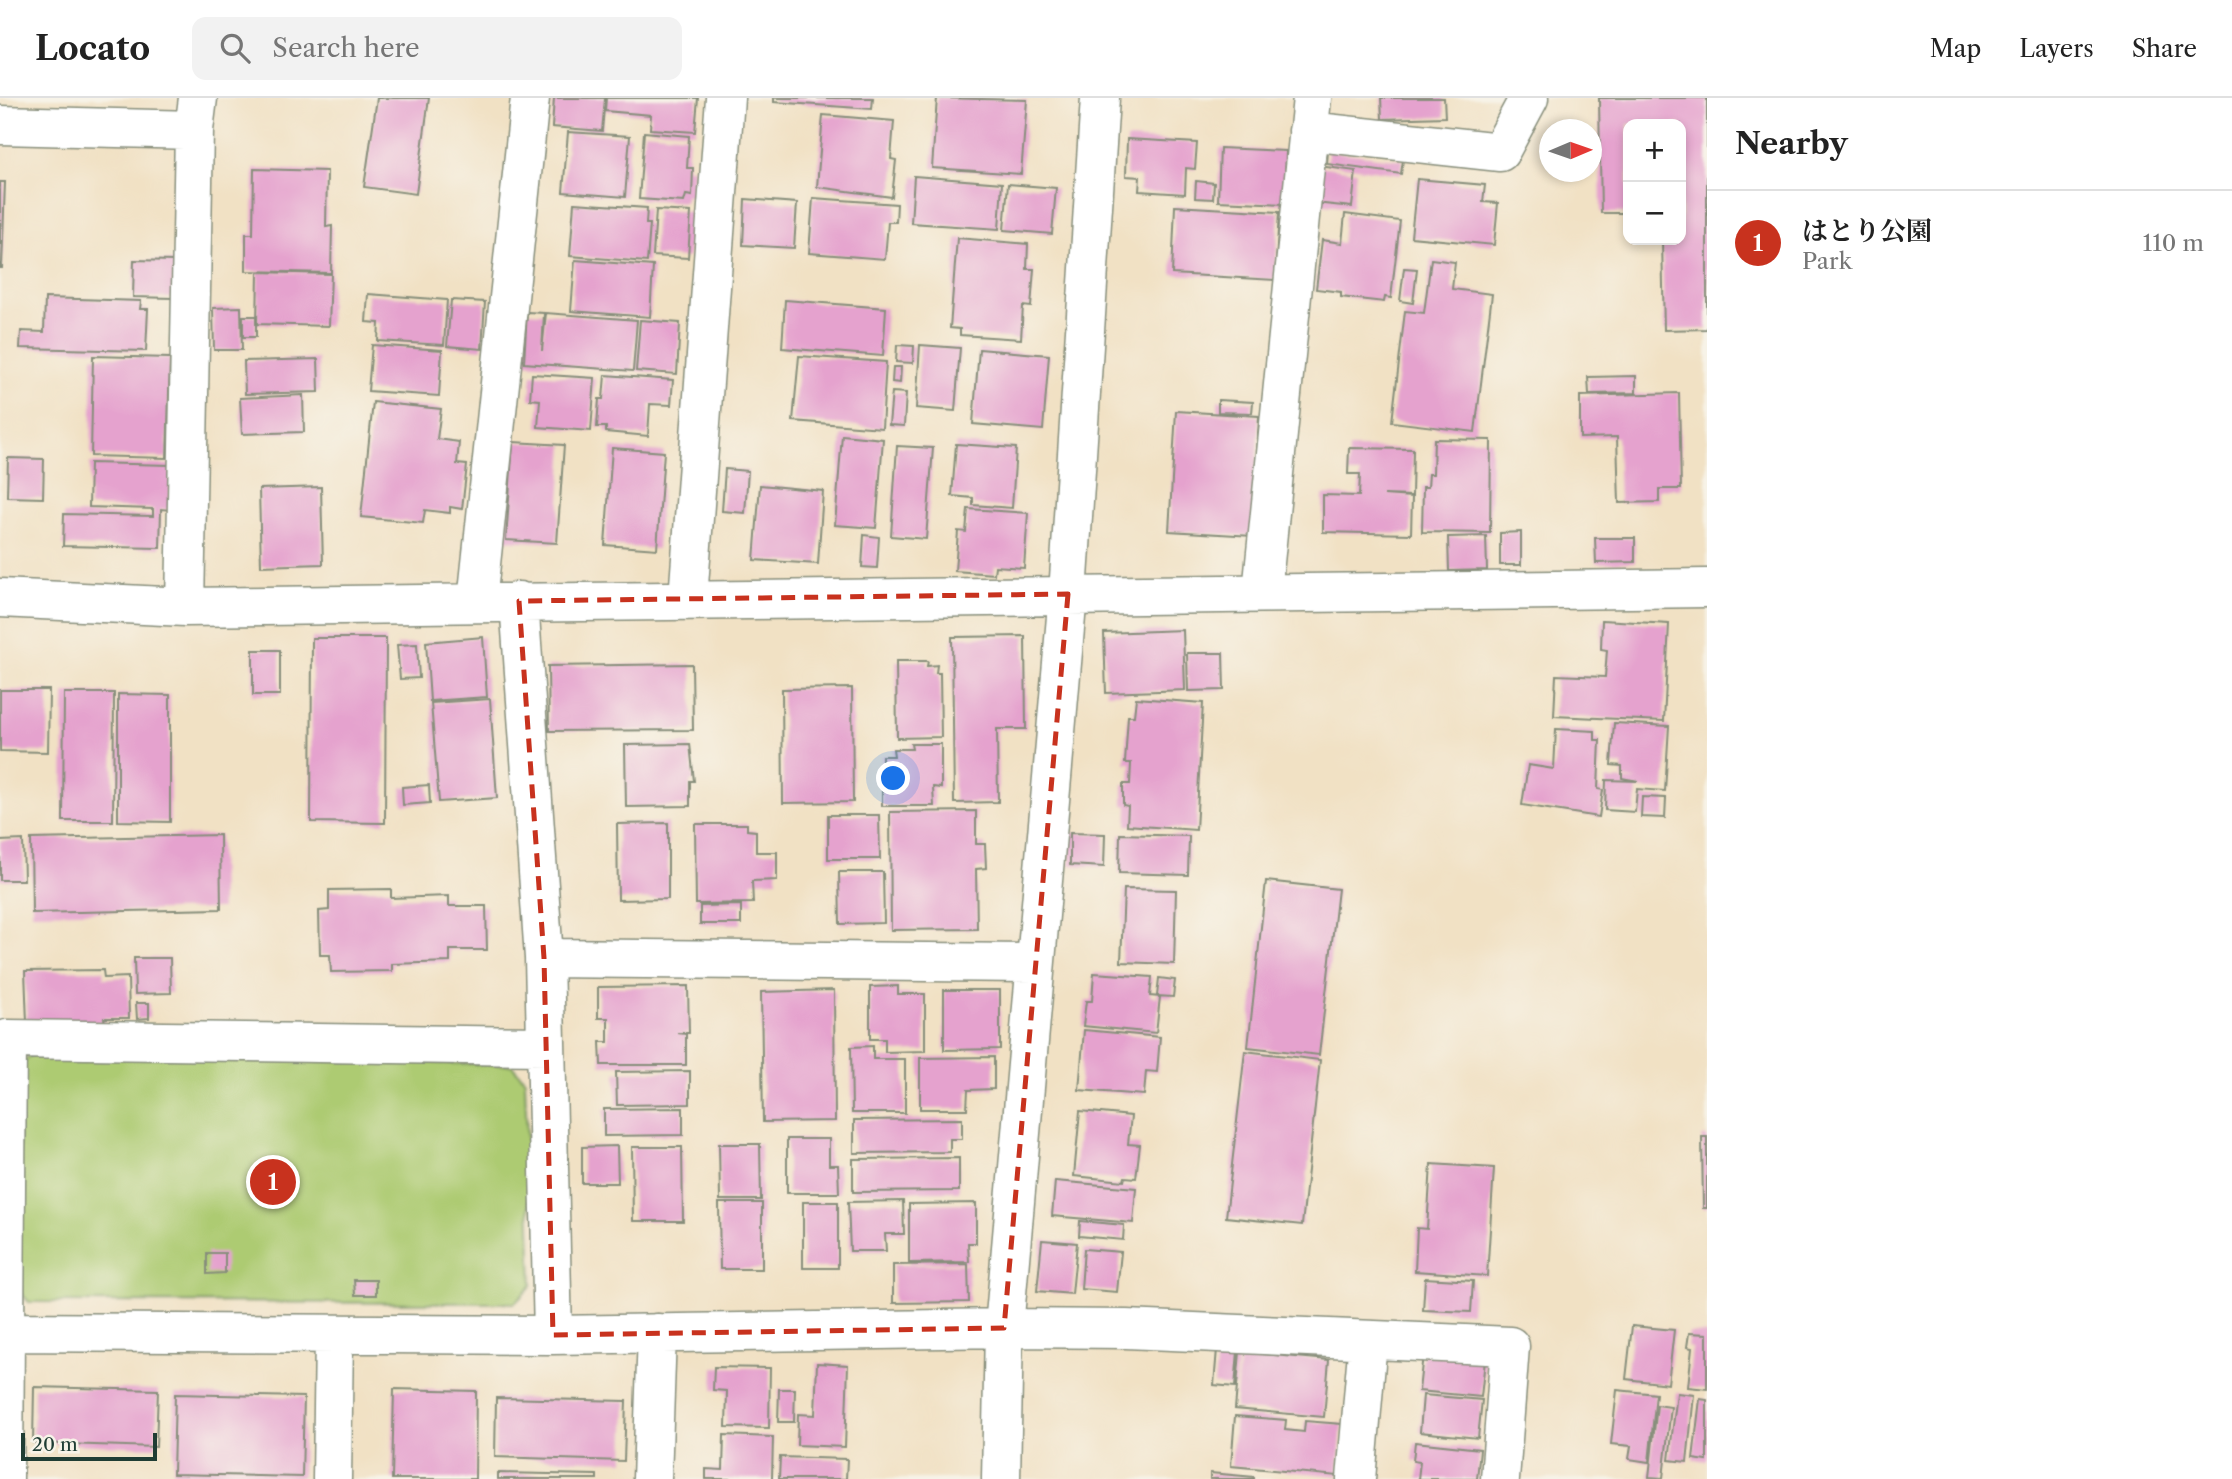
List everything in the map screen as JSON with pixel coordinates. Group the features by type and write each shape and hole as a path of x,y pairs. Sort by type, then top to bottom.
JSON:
{"street":[{"path":"477,602 530,98"},
{"path":"688,599 725,98"},
{"path":"1001,1479 1004,1328 1068,594 1100,98"},
{"path":"1262,592 1310,114 1500,152 1529,98"},
{"path":"0,125 196,114 186,607"},
{"path":"0,598 186,607 1707,588"},
{"path":"519,601 544,958 553,1335"},
{"path":"544,958 1034,963"},
{"path":"4,1479 7,1039 546,1046"},
{"path":"4,1332 553,1335 1004,1328 1126,1329 1510,1346 1500,1479"},
{"path":"652,1479 657,1333"},
{"path":"332,1479 334,1335"},
{"path":"1356,1479 1368,1340"}],"highlighted area":[{"path":"1068,594 1004,1328 553,1335 544,958 519,601"}],"green space":[{"path":"33,1052 512,1065 525,1080 532,1285 515,1303 29,1302 17,1289 20,1065"}],"building":[{"path":"377,98 429,98 416,194 364,187"},
{"path":"554,98 605,98 602,131 552,127"},
{"path":"606,98 698,98 695,132 650,129 651,115 605,111"},
{"path":"774,98 873,98 872,109 774,102"},
{"path":"937,98 1027,100 1021,174 932,168"},
{"path":"1381,98 1444,98 1445,117 1382,119"},
{"path":"1599,98 1707,98 1707,329 1664,330 1662,245 1686,245 1686,119 1623,119 1623,213 1601,213 1602,119 1599,119"},
{"path":"823,115 894,121 891,159 896,160 892,197 817,187"},
{"path":"568,132 630,136 625,197 563,192"},
{"path":"644,132 689,136 687,168 693,168 692,196 686,195 684,202 639,199"},
{"path":"1127,139 1197,143 1195,169 1186,168 1185,194 1139,191 1140,177 1126,176"},
{"path":"1220,148 1286,151 1284,204 1218,201"},
{"path":"1328,151 1403,160 1401,174 1327,164"},
{"path":"1319,166 1356,171 1352,207 1315,203"},
{"path":"254,169 327,171 326,227 332,226 331,273 246,271 246,234 253,234"},
{"path":"914,176 1002,183 999,229 911,223"},
{"path":"1417,179 1485,185 1483,202 1498,203 1494,245 1411,237"},
{"path":"1196,181 1214,183 1213,199 1195,198"},
{"path":"0,182 5,182 2,268 0,268"},
{"path":"1008,184 1056,188 1052,234 1004,230"},
{"path":"813,198 897,204 896,222 888,222 885,259 809,253"},
{"path":"745,199 797,203 794,248 743,245"},
{"path":"574,203 647,208 646,224 650,224 647,262 570,256"},
{"path":"1175,206 1279,212 1275,280 1172,274"},
{"path":"656,210 691,212 688,258 653,256"},
{"path":"1345,214 1400,221 1391,298 1385,297 1384,302 1341,297 1341,292 1316,289 1322,240 1342,243"},
{"path":"957,238 1028,244 1027,269 1034,269 1031,307 1023,306 1021,339 960,335 960,329 950,328"},
{"path":"1431,259 1455,262 1452,289 1492,294 1475,432 1392,422 1405,311 1424,313"},
{"path":"134,260 174,261 173,298 133,297"},
{"path":"575,260 653,266 650,317 571,311"},
{"path":"1404,268 1417,269 1413,303 1400,301"},
{"path":"258,272 331,274 329,326 257,324"},
{"path":"368,294 447,300 444,345 378,341 379,323 366,322"},
{"path":"45,298 141,301 140,309 148,309 146,351 20,348 21,331 44,332"},
{"path":"451,300 485,302 482,349 447,346"},
{"path":"785,300 886,308 883,356 782,348"},
{"path":"241,307 242,350 214,350 213,308"},
{"path":"527,312 544,313 542,351 546,313 637,320 633,371 524,363"},
{"path":"243,316 256,316 256,337 243,337"},
{"path":"640,320 680,323 677,374 636,371"},
{"path":"372,345 442,350 439,396 368,391"},
{"path":"897,345 914,346 913,363 896,362"},
{"path":"920,345 960,348 955,411 916,408"},
{"path":"979,349 1049,355 1043,430 973,424"},
{"path":"93,356 170,358 167,458 91,456"},
{"path":"799,356 886,362 882,428 793,421"},
{"path":"318,359 319,392 245,394 244,361"},
{"path":"893,367 901,367 900,383 892,382"},
{"path":"532,374 595,378 591,431 538,427 540,400 530,399"},
{"path":"605,375 673,380 671,405 650,404 648,436 606,432 606,427 597,427 599,399 603,399"},
{"path":"1636,376 1636,393 1589,394 1588,377"},
{"path":"892,392 906,393 904,426 889,425"},
{"path":"1679,393 1681,489 1659,489 1659,502 1619,503 1617,437 1580,438 1580,396"},
{"path":"303,395 304,432 242,434 240,398"},
{"path":"1218,400 1253,402 1252,413 1218,412"},
{"path":"373,402 441,409 437,439 459,442 457,464 467,465 462,509 450,507 450,513 425,510 423,523 361,517"},
{"path":"1176,411 1259,416 1253,536 1169,531"},
{"path":"842,435 883,439 876,528 835,525"},
{"path":"1434,439 1491,440 1490,533 1422,532 1423,487 1428,487 1429,474 1433,474"},
{"path":"513,442 564,445 557,543 506,540"},
{"path":"956,444 1016,448 1012,508 973,505 973,498 952,496"},
{"path":"897,446 933,448 926,539 891,536"},
{"path":"612,448 664,452 657,549 605,545"},
{"path":"1349,448 1413,449 1412,496 1384,495 1412,497 1411,534 1323,532 1323,495 1359,496 1360,474 1348,474"},
{"path":"8,458 44,459 43,498 7,497"},
{"path":"90,463 171,465 170,510 161,509 160,548 63,546 64,514 153,516 153,509 89,507"},
{"path":"725,469 748,471 745,513 722,511"},
{"path":"760,485 823,491 818,564 754,560"},
{"path":"321,487 323,564 261,566 259,489"},
{"path":"968,509 1028,513 1024,568 995,566 994,574 955,571 958,531 966,532"},
{"path":"1521,532 1521,565 1500,565 1500,533"},
{"path":"864,535 879,537 877,568 862,567"},
{"path":"1486,536 1487,570 1449,571 1448,537"},
{"path":"1595,538 1635,538 1635,562 1596,563"},
{"path":"1602,620 1669,624 1664,721 1554,716 1556,675 1605,677 1607,650 1601,649"},
{"path":"1183,630 1185,690 1106,693 1104,633"},
{"path":"1025,636 1026,729 997,729 998,802 954,803 952,637"},
{"path":"483,637 487,697 430,701 426,642"},
{"path":"312,638 386,638 385,823 311,822"},
{"path":"417,644 419,678 400,679 397,645"},
{"path":"253,650 280,650 280,695 253,695"},
{"path":"1187,653 1223,653 1224,690 1188,691"},
{"path":"896,661 928,661 927,666 937,665 936,673 940,673 941,737 897,738"},
{"path":"692,664 693,730 549,731 548,666"},
{"path":"852,688 853,802 783,803 782,689"},
{"path":"0,690 49,690 48,752 0,751"},
{"path":"64,693 114,693 113,821 63,821"},
{"path":"118,694 170,695 170,822 118,821"},
{"path":"1136,698 1203,703 1196,830 1127,825 1128,806 1123,805 1123,784 1130,784 1131,763 1125,763 1128,716 1134,716"},
{"path":"490,699 497,798 439,802 431,703"},
{"path":"1614,723 1669,726 1665,791 1637,789 1635,812 1605,810 1606,780 1638,781 1622,778 1622,766 1611,765"},
{"path":"1556,729 1595,731 1595,740 1600,740 1598,789 1603,790 1599,817 1522,805 1528,765 1554,769"},
{"path":"690,744 694,781 690,781 690,806 626,807 625,745"},
{"path":"911,744 941,744 941,788 933,787 934,806 882,806 882,756 894,756 893,749 912,749"},
{"path":"429,785 430,803 403,805 402,787"},
{"path":"1642,797 1666,798 1665,818 1641,817"},
{"path":"976,811 976,844 985,844 986,868 976,869 977,929 891,930 890,812"},
{"path":"828,815 879,815 880,859 828,859"},
{"path":"668,823 668,899 618,900 617,824"},
{"path":"695,824 747,824 747,830 756,831 756,852 777,852 777,880 752,881 753,903 696,904"},
{"path":"1070,833 1105,834 1104,867 1070,865"},
{"path":"1120,834 1189,836 1188,875 1119,873"},
{"path":"220,835 221,909 32,913 31,839"},
{"path":"23,840 24,880 0,880 0,841"},
{"path":"839,872 883,872 884,923 840,924"},
{"path":"1266,881 1338,889 1319,1055 1248,1047"},
{"path":"391,889 391,898 449,896 449,906 486,906 487,950 450,950 450,962 392,964 392,971 331,972 330,955 320,955 319,911 329,910 329,890"},
{"path":"1124,889 1176,890 1174,964 1121,962"},
{"path":"741,905 741,924 700,924 700,906"},
{"path":"134,958 170,958 171,993 135,994"},
{"path":"103,970 104,978 128,977 129,1018 104,1018 105,1022 27,1023 25,971"},
{"path":"1094,973 1152,977 1150,996 1160,997 1156,1033 1083,1026 1086,1001 1092,1001"},
{"path":"1159,978 1175,980 1173,997 1157,996"},
{"path":"688,986 689,1033 677,1033 686,1034 686,1065 601,1065 600,1042 608,1042 608,1018 598,1018 598,987"},
{"path":"898,986 898,994 925,994 925,1051 885,1052 885,1039 870,1039 870,987"},
{"path":"834,990 835,1121 763,1122 761,992"},
{"path":"944,990 1000,990 1000,1049 944,1050"},
{"path":"136,1003 149,1003 149,1018 137,1019"},
{"path":"1084,1030 1160,1037 1157,1072 1146,1071 1144,1095 1079,1090"},
{"path":"873,1046 873,1059 905,1059 905,1113 852,1113 851,1047"},
{"path":"1245,1051 1320,1060 1302,1225 1226,1217"},
{"path":"994,1057 994,1089 968,1090 967,1109 920,1109 920,1058"},
{"path":"690,1071 690,1104 617,1105 616,1072"},
{"path":"683,1108 683,1135 604,1136 604,1109"},
{"path":"1080,1111 1131,1116 1128,1144 1140,1145 1136,1178 1125,1177 1124,1181 1074,1176"},
{"path":"962,1119 962,1139 950,1139 950,1152 854,1153 854,1120"},
{"path":"1702,1137 1707,1137 1707,1208 1703,1208"},
{"path":"787,1139 829,1139 829,1165 838,1165 839,1193 787,1193"},
{"path":"719,1144 760,1144 761,1200 720,1200"},
{"path":"617,1146 618,1183 582,1183 582,1147"},
{"path":"632,1147 682,1147 683,1221 633,1221"},
{"path":"959,1158 959,1191 853,1192 853,1159"},
{"path":"1431,1164 1494,1168 1487,1276 1415,1271 1417,1228 1427,1229"},
{"path":"1055,1181 1136,1188 1133,1223 1052,1216"},
{"path":"903,1201 904,1234 885,1234 886,1251 850,1251 848,1202"},
{"path":"803,1202 838,1202 838,1268 803,1268"},
{"path":"719,1203 762,1203 762,1269 720,1269"},
{"path":"976,1203 976,1243 968,1243 969,1262 909,1263 909,1204"},
{"path":"1080,1221 1124,1225 1123,1240 1079,1236"},
{"path":"1042,1240 1077,1243 1072,1294 1037,1291"},
{"path":"1084,1249 1121,1252 1117,1292 1081,1289"},
{"path":"207,1253 225,1253 225,1273 207,1274"},
{"path":"968,1264 969,1302 893,1303 893,1265"},
{"path":"1425,1278 1473,1281 1471,1312 1423,1310"},
{"path":"354,1280 376,1280 376,1295 355,1295"},
{"path":"1632,1326 1674,1330 1668,1384 1626,1379"},
{"path":"1689,1333 1707,1334 1707,1389 1688,1387 1692,1348 1687,1347"},
{"path":"1217,1349 1238,1351 1235,1387 1214,1385"},
{"path":"1240,1352 1329,1360 1324,1417 1235,1409"},
{"path":"1423,1354 1485,1360 1481,1397 1419,1391"},
{"path":"817,1363 848,1365 845,1447 797,1445 798,1414 815,1415"},
{"path":"714,1367 770,1368 769,1428 726,1427 727,1391 713,1390"},
{"path":"34,1387 158,1390 156,1447 33,1443"},
{"path":"394,1389 476,1391 475,1479 392,1479"},
{"path":"779,1389 795,1389 794,1422 778,1422"},
{"path":"1617,1390 1656,1394 1649,1462 1629,1459 1631,1446 1611,1444"},
{"path":"1677,1393 1694,1395 1687,1462 1669,1460"},
{"path":"175,1394 304,1397 302,1477 173,1474"},
{"path":"1423,1395 1482,1400 1478,1438 1420,1432"},
{"path":"496,1398 626,1401 624,1461 495,1457"},
{"path":"1700,1399 1707,1400 1707,1461 1693,1459"},
{"path":"1657,1405 1671,1407 1663,1478 1649,1477"},
{"path":"1235,1416 1286,1420 1285,1430 1304,1432 1305,1421 1342,1424 1338,1476 1231,1466"},
{"path":"724,1435 773,1437 772,1479 706,1479 706,1469 723,1470"},
{"path":"1415,1442 1480,1449 1477,1479 1418,1479 1420,1462 1413,1461"},
{"path":"780,1457 847,1459 846,1479 779,1479"},
{"path":"498,1473 597,1475 597,1479 498,1479"},
{"path":"1210,1473 1254,1477 1254,1479 1210,1479"}],"place":[{"name":"はとり公園","path":"273,1182"}]}
